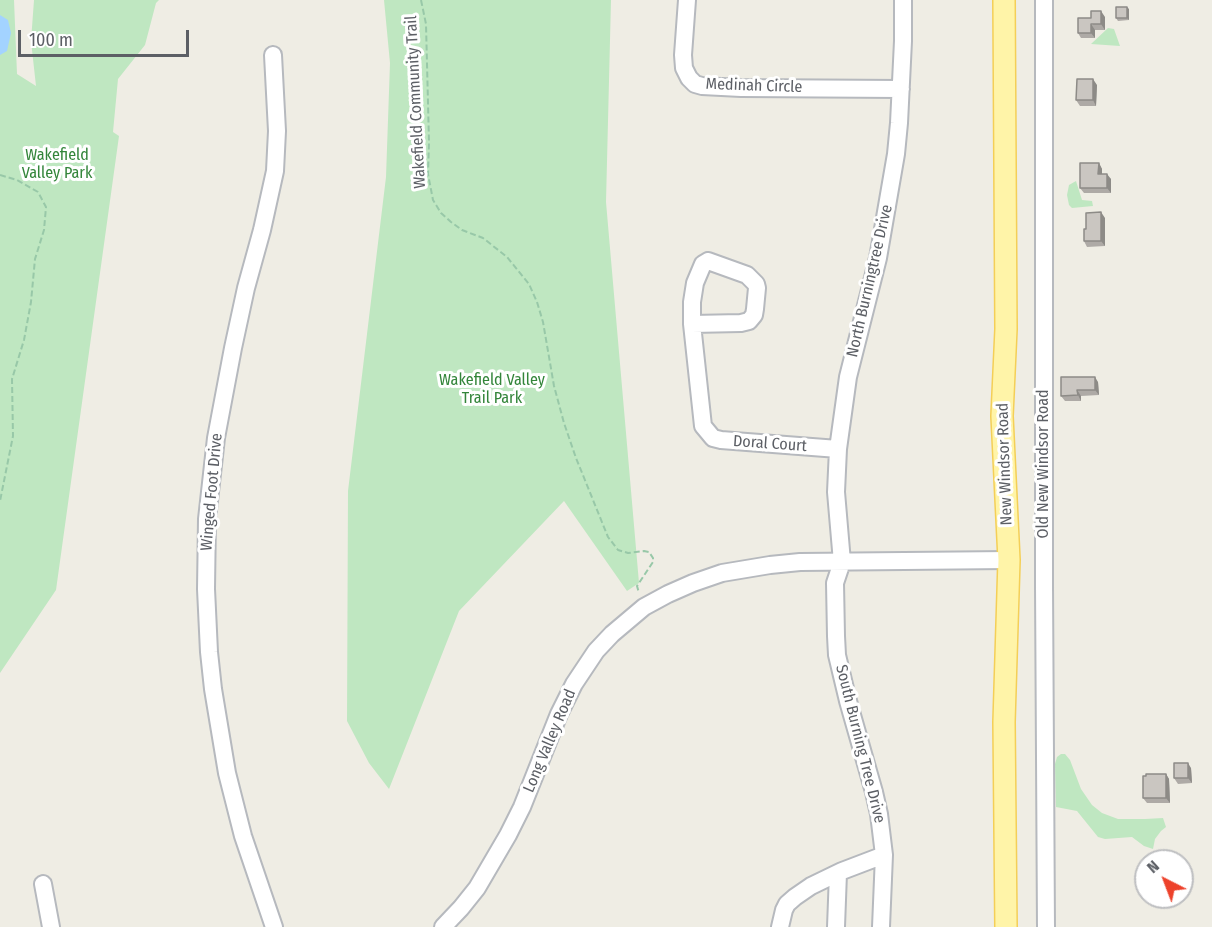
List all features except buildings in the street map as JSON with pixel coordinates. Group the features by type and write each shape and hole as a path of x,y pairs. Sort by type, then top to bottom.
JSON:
{"main road":[{"name":"New Windsor Road","path":"1004,0 1006,330 1002,416 1009,560 1004,722 1006,927"}],"street":[{"name":"Medinah Circle","path":"687,0 684,68 688,78 695,84 741,88 900,89"},
{"name":"North Burningtree Drive","path":"842,562 836,492 838,449 848,377 878,258 890,198 898,133 903,0"},
{"name":"Old New Windsor Road","path":"1044,0 1046,927"},
{"name":"Winged Foot Drive","path":"273,55 278,131 275,171 265,220 246,288 216,438 207,519 206,589 213,689 227,773 243,836 274,927"},
{"name":"Doral Court","path":"692,324 741,323 752,319 757,288 747,275 708,261 703,264 695,283 692,324 703,426 714,438 721,440 838,449"},
{"name":"Long Valley Road","path":"444,927 477,888 508,835 574,684 596,651 612,634 645,607 693,583 722,573 747,568 800,562 1009,560"},
{"name":"South Burning Tree Drive","path":"842,562 835,583 837,655 879,814 884,855 881,927"},
{"path":"780,927 787,904 795,897 811,886 838,873 884,855"},
{"path":"836,927 838,873"},
{"path":"43,884 51,927"}],"path":[{"name":"Wakefield Community Trail","path":"421,0 426,24 428,174 433,200 441,213 451,222 462,230 483,238 507,257 529,284 543,322 554,386 564,423 608,537 618,550 628,553 650,552 653,558 637,586 645,607"},
{"path":"0,175 16,180 38,192 46,207 44,230 35,259 31,302 24,340 12,380 13,436 0,501"}],"green space":[{"name":"Wakefield Valley Park","path":"0,0 14,0 17,74 36,86 31,41 34,0 159,0 156,3 145,45 118,79 113,132 119,136 56,590 0,673"},
{"name":"Wakefield Valley Trail Park","path":"384,0 611,0 606,202 639,583 627,591 564,501 459,611 389,789 369,763 347,721 348,491 386,177 390,63"},
{"path":"1108,28 1114,29 1120,46 1091,44"},
{"path":"1076,181 1082,200 1092,201 1093,206 1072,208 1069,205 1067,195 1069,185"},
{"path":"1065,754 1070,760 1081,789 1092,805 1102,813 1118,819 1163,818 1166,827 1155,839 1153,849 1144,846 1132,837 1105,839 1098,837 1077,811 1056,807 1055,764 1057,757"}],"water":[{"path":"0,15 8,20 11,33 7,51 0,55"}]}
